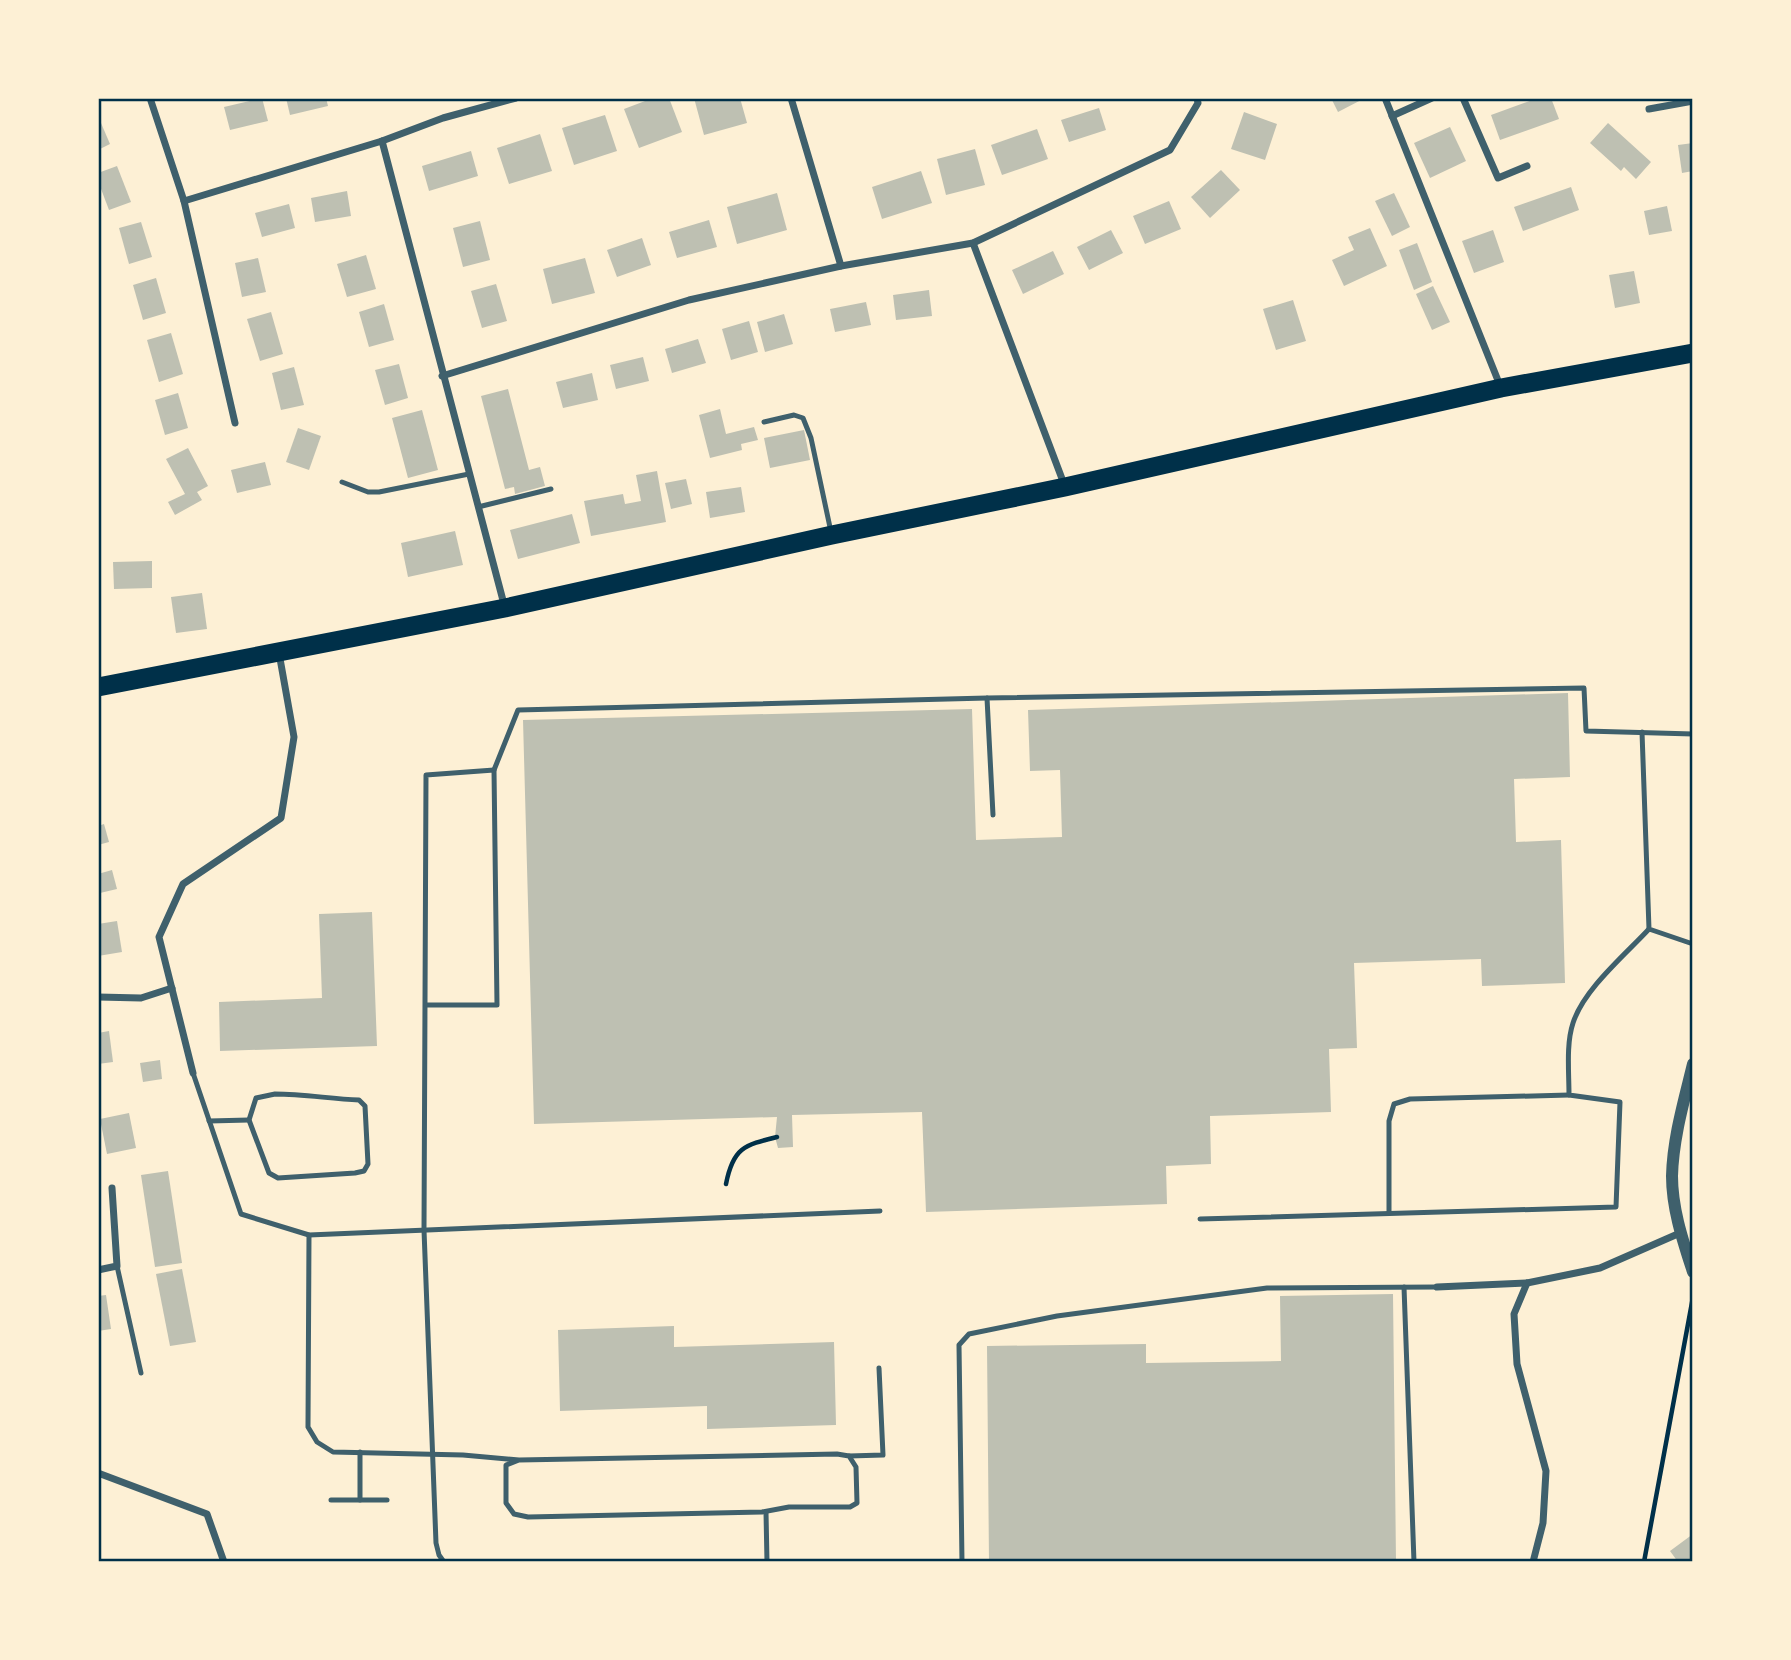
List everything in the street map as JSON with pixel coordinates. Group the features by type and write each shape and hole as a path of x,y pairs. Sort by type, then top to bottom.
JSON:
{"highway":[{"path":"98,687 505,608 832,535 1065,487 1501,388 1693,353"}],"street":[{"path":"150,98 184,201 199,257 235,423"},
{"path":"184,201 382,141 443,118 516,98"},
{"path":"791,98 841,266"},
{"path":"442,376 689,300 841,266 973,243 1170,150 1198,103 1197,98"},
{"path":"1385,98 1501,388"},
{"path":"1392,116 1432,98"},
{"path":"1464,98 1498,178 1527,166"},
{"path":"1649,109 1693,101"},
{"path":"382,141 505,608"},
{"path":"973,243 1065,487"},
{"path":"193,1073 159,937 183,884 281,818 295,737 279,652"},
{"path":"98,997 141,998 172,988"},
{"path":"1693,1064 1677,1130 1672,1178 1680,1233 1693,1272"},
{"path":"98,1270 117,1266 113,1188"},
{"path":"1437,1287 1527,1283 1600,1268 1680,1233"},
{"path":"1527,1283 1514,1314 1517,1364 1546,1471 1543,1523 1533,1562"},
{"path":"98,1473 207,1514 224,1562"}],"lane":[{"path":"764,422 794,415 803,418 811,438 832,535"},
{"path":"342,482 368,492 379,492 469,474"},
{"path":"478,507 551,489"},
{"path":"425,1005 498,1005 494,770 519,710 987,698 1584,688 1586,731 1693,734"},
{"path":"987,698 993,815"},
{"path":"1569,1095 1568,1064 1572,1024 1585,999 1649,929 1642,732"},
{"path":"444,1562 436,1543 424,1230 426,775 494,770"},
{"path":"1649,929 1693,944"},
{"path":"193,1073 241,1214 309,1235 880,1211"},
{"path":"275,1094 306,1094 328,1099 359,1100 365,1105 368,1164 364,1171 355,1173 278,1178 269,1173 249,1120 256,1098 275,1094"},
{"path":"1200,1219 1616,1207 1620,1102 1569,1095 1410,1099 1394,1104 1389,1121 1389,1213"},
{"path":"209,1121 249,1120"},
{"path":"309,1235 308,1426 317,1441 333,1452 434,1454 519,1460 883,1455 879,1368"},
{"path":"117,1266 141,1373"},
{"path":"1404,1287 1414,1562"},
{"path":"962,1562 959,1345 970,1334 1057,1316 1267,1288 1437,1287"},
{"path":"360,1452 360,1500"},
{"path":"519,1460 506,1465 506,1503 514,1514 528,1517 766,1512 789,1507 850,1507 857,1503 856,1466 849,1456"},
{"path":"331,1500 387,1500"},
{"path":"766,1512 767,1562"}],"path":[{"path":"726,1184 730,1163 741,1148 777,1137"},
{"path":"1644,1562 1693,1297"}],"building":[{"path":"262,98 268,121 230,130 224,107"},
{"path":"286,98 326,98 328,106 290,115"},
{"path":"653,98 669,98 682,132 639,148 624,109"},
{"path":"694,98 740,98 747,123 704,135"},
{"path":"1331,98 1365,98 1338,112"},
{"path":"1538,98 1551,98 1559,119 1500,140 1491,115"},
{"path":"1099,108 1106,130 1069,142 1061,120"},
{"path":"1244,112 1277,124 1265,160 1231,149"},
{"path":"605,115 617,151 574,165 562,128"},
{"path":"98,116 110,144 98,150"},
{"path":"1608,123 1651,162 1636,179 1624,167 1621,171 1590,143"},
{"path":"1450,127 1466,161 1430,178 1414,143"},
{"path":"1037,129 1048,159 1002,175 991,145"},
{"path":"540,134 552,171 509,184 497,148"},
{"path":"1693,143 1693,171 1682,173 1678,145"},
{"path":"975,149 985,185 946,195 937,159"},
{"path":"471,151 478,176 429,191 422,166"},
{"path":"117,166 131,202 109,210 98,181 98,173"},
{"path":"1221,170 1240,190 1210,218 1191,197"},
{"path":"921,171 932,203 882,219 872,187"},
{"path":"1571,187 1579,210 1523,231 1514,207"},
{"path":"347,191 351,216 315,222 311,198"},
{"path":"777,193 787,230 737,244 727,207"},
{"path":"1394,193 1410,227 1392,236 1375,201"},
{"path":"1169,201 1181,229 1145,244 1133,216"},
{"path":"289,204 295,228 262,237 255,213"},
{"path":"1667,206 1672,231 1649,235 1644,211"},
{"path":"709,220 717,247 677,258 669,232"},
{"path":"480,221 490,260 463,267 453,228"},
{"path":"141,222 152,257 129,264 119,228"},
{"path":"1370,228 1387,266 1344,286 1332,260 1354,250 1348,237"},
{"path":"1111,230 1123,253 1089,270 1077,247"},
{"path":"1493,230 1504,262 1474,273 1462,241"},
{"path":"642,238 651,265 617,277 607,250"},
{"path":"1417,243 1432,282 1414,290 1399,250"},
{"path":"1053,251 1064,274 1023,294 1012,270"},
{"path":"366,255 376,289 347,297 337,264"},
{"path":"258,258 266,292 242,297 235,263"},
{"path":"585,258 595,293 552,304 543,269"},
{"path":"1634,271 1640,303 1615,308 1609,275"},
{"path":"156,278 166,313 143,320 133,285"},
{"path":"496,284 507,321 482,328 471,291"},
{"path":"1433,286 1450,322 1432,330 1416,294"},
{"path":"929,290 932,316 896,320 893,295"},
{"path":"1293,300 1306,341 1276,350 1263,309"},
{"path":"866,302 871,325 835,332 830,309"},
{"path":"384,304 394,340 369,347 359,312"},
{"path":"271,312 283,354 260,361 247,319"},
{"path":"784,314 793,344 765,352 757,322"},
{"path":"749,321 758,352 731,360 722,329"},
{"path":"171,333 183,374 159,382 147,340"},
{"path":"698,339 706,363 672,373 665,349"},
{"path":"643,357 649,381 616,389 610,365"},
{"path":"399,364 408,398 385,405 375,370"},
{"path":"294,367 304,405 281,410 272,373"},
{"path":"592,373 598,400 563,408 556,382"},
{"path":"508,389 529,470 540,467 545,486 515,494 514,487 505,489 481,396"},
{"path":"178,393 188,428 165,435 155,400"},
{"path":"720,409 726,434 754,427 758,440 741,444 742,450 710,458 699,415"},
{"path":"422,410 438,470 408,478 392,418"},
{"path":"298,428 321,436 309,470 286,462"},
{"path":"804,430 810,460 770,468 764,438"},
{"path":"188,448 208,486 197,492 202,500 175,515 168,502 185,494 166,459"},
{"path":"265,462 271,485 237,493 231,470"},
{"path":"657,471 666,522 591,536 584,501 623,494 625,504 641,501 636,475"},
{"path":"686,479 692,504 671,509 665,483"},
{"path":"741,487 745,512 710,518 706,492"},
{"path":"572,514 580,543 518,559 510,530"},
{"path":"455,531 463,565 408,577 401,543"},
{"path":"152,561 152,588 114,589 113,562"},
{"path":"202,593 207,629 176,633 171,597"},
{"path":"1568,693 1570,777 1514,779 1516,842 1561,840 1565,983 1482,986 1481,959 1354,963 1357,1048 1329,1049 1331,1112 1210,1116 1211,1164 1166,1166 1167,1204 926,1212 922,1112 792,1115 793,1147 778,1148 775,1137 777,1117 534,1124 523,720 972,709 976,840 1062,837 1060,770 1030,771 1028,710"},
{"path":"104,824 109,842 98,845 98,826"},
{"path":"112,870 117,889 100,893 98,874"},
{"path":"372,912 377,1046 220,1051 219,1002 322,998 319,914"},
{"path":"117,921 122,952 98,956 98,924"},
{"path":"109,1031 113,1062 98,1064 98,1033"},
{"path":"160,1060 162,1079 143,1082 140,1063"},
{"path":"129,1113 136,1148 107,1154 100,1119"},
{"path":"168,1171 182,1263 155,1267 141,1175"},
{"path":"182,1269 196,1342 170,1346 156,1274"},
{"path":"1393,1294 1396,1562 989,1562 987,1346 1146,1344 1146,1363 1281,1361 1280,1296"},
{"path":"106,1295 111,1329 98,1331 98,1296"},
{"path":"674,1326 674,1347 834,1342 836,1425 707,1429 707,1406 560,1411 558,1330"},
{"path":"1693,1534 1693,1562 1678,1562 1670,1551"}]}
